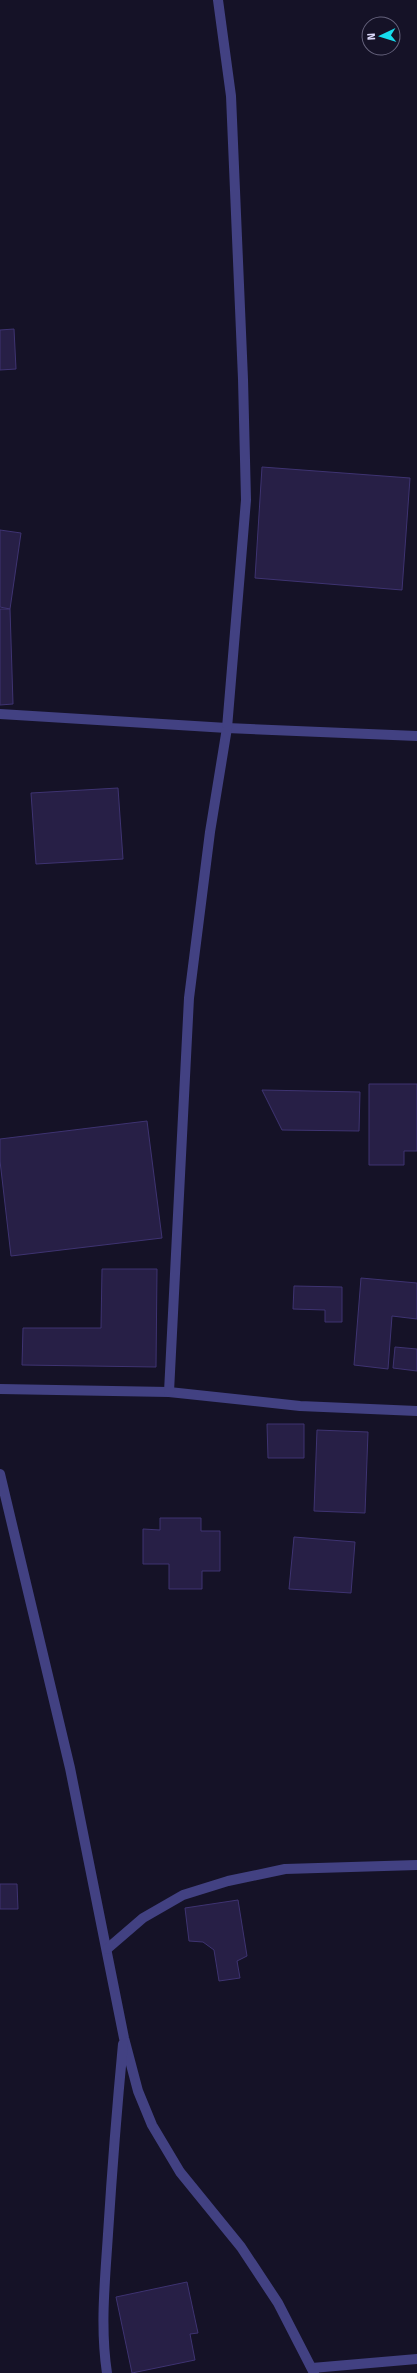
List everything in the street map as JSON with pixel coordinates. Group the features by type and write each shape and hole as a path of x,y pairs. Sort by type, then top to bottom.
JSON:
{"street":[{"path":"169,1392 189,998 210,832 227,728 246,500 244,380 231,96 218,0"},
{"path":"0,714 227,728 417,736"},
{"path":"0,1389 169,1392 300,1406 417,1411"},
{"path":"0,1474 70,1768 124,2038 138,2091 152,2125 180,2172 241,2247 278,2303 313,2370 417,2359"},
{"path":"107,1949 143,1918 183,1895 228,1881 285,1869 417,1865"},
{"path":"107,2373 102,2342 105,2272 113,2145 124,2038"}],"building":[{"path":"14,329 16,369 0,370 0,330"},
{"path":"262,467 410,478 402,590 255,578"},
{"path":"0,530 21,533 10,609 0,607"},
{"path":"0,609 10,609 13,704 0,705"},
{"path":"118,788 123,859 36,864 31,793"},
{"path":"369,1084 417,1084 417,1151 404,1151 404,1165 369,1165"},
{"path":"262,1090 360,1092 359,1131 282,1130"},
{"path":"147,1121 162,1238 11,1256 0,1161 0,1139"},
{"path":"102,1269 157,1269 156,1367 22,1365 23,1328 101,1328"},
{"path":"361,1278 417,1283 417,1319 392,1316 388,1369 354,1365"},
{"path":"294,1286 342,1287 342,1322 325,1322 325,1310 293,1309"},
{"path":"395,1347 417,1349 417,1371 393,1368"},
{"path":"267,1424 304,1424 304,1458 268,1458"},
{"path":"317,1430 368,1432 365,1513 314,1511"},
{"path":"160,1518 201,1518 201,1531 220,1531 220,1571 202,1571 202,1589 169,1589 169,1564 143,1564 143,1529 160,1530"},
{"path":"294,1537 355,1542 351,1593 289,1589"},
{"path":"0,1884 17,1884 18,1909 0,1909"},
{"path":"238,1900 247,1956 237,1961 240,1978 219,1981 214,1950 203,1942 189,1941 185,1908"},
{"path":"187,2282 198,2333 190,2334 195,2360 132,2373 116,2297"}]}
